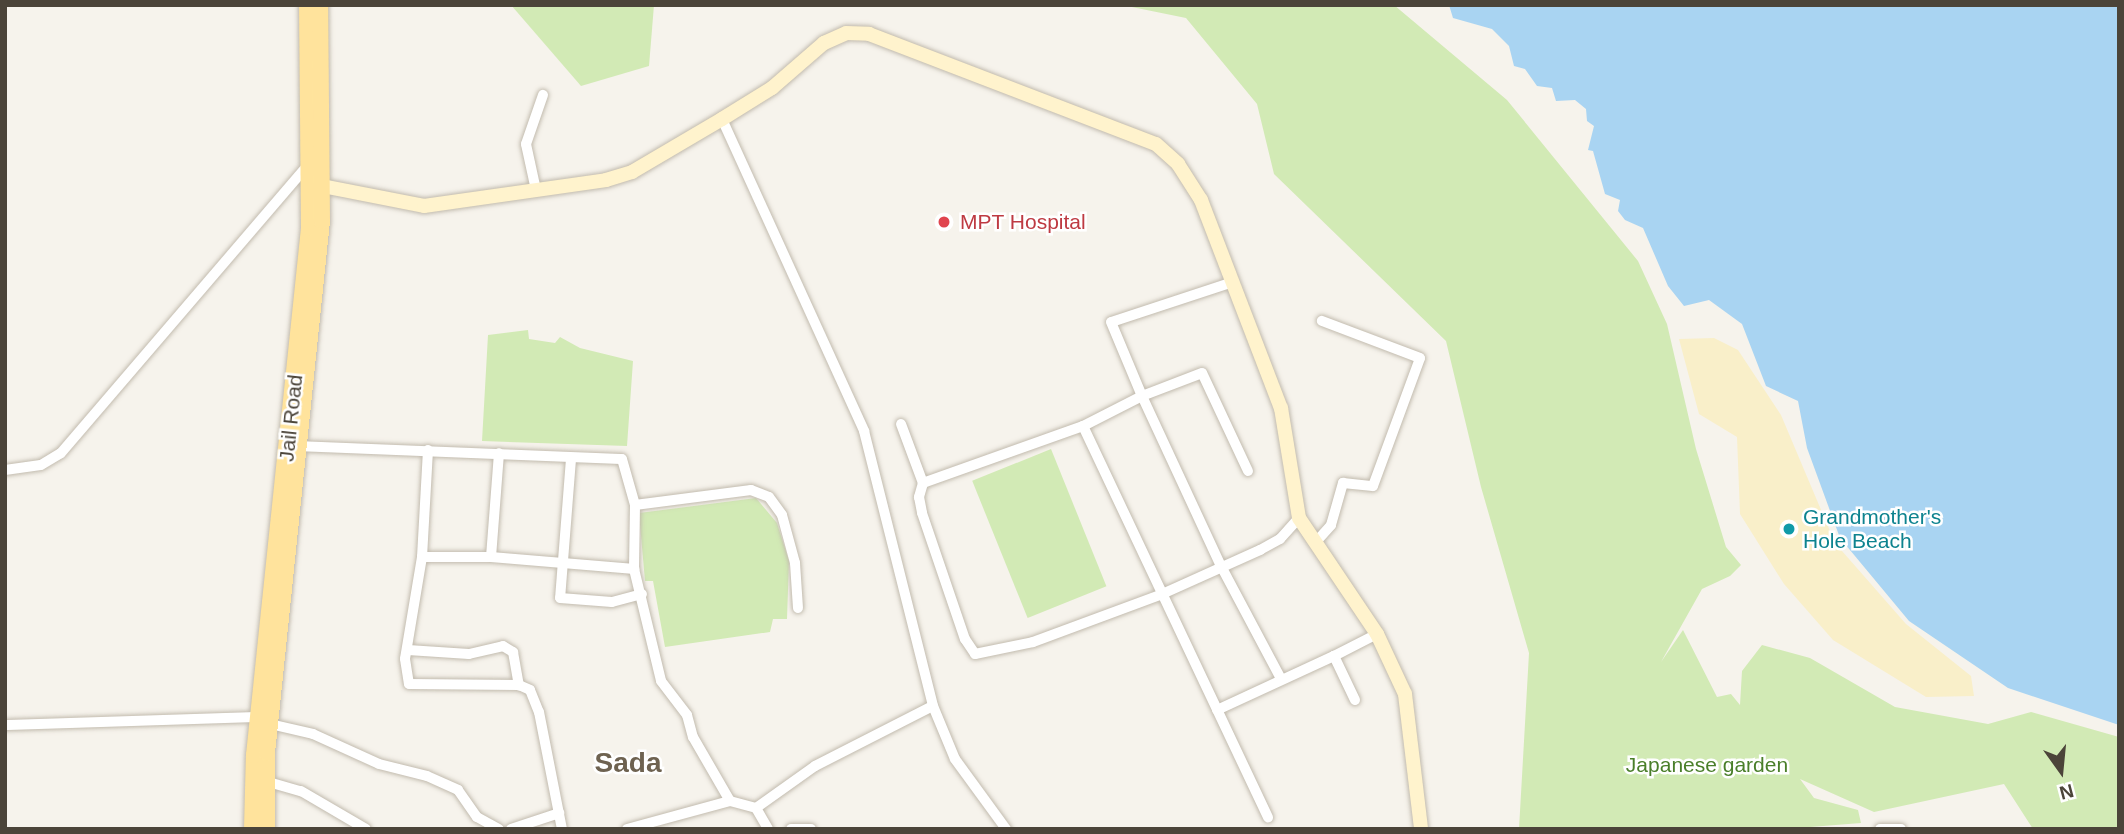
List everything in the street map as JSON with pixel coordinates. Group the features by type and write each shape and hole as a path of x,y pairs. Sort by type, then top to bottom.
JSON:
{"main road":[{"name":"Jail Road","path":"307,5 317,162"},
{"name":"Jail Road","path":"251,829 294,446 317,184 320,5"},
{"name":"Jail Road","path":"265,720 267,829"}],"street":[{"path":"317,184 425,206 536,190 632,172 772,88 824,43 846,33 869,34 1156,144 1178,164 1201,200 1282,408 1299,519 1377,634 1405,694 1421,829"},
{"path":"536,190 526,144 543,95"},
{"path":"722,119 864,431 933,706 954,759 1006,829"},
{"path":"5,470 41,465 61,453 317,162"},
{"path":"1233,282 1111,322 1142,396 1222,566 1281,679"},
{"path":"1315,543 1331,525 1343,483 1373,486 1420,358 1322,321"},
{"path":"923,483 1083,426 1142,396 1202,373 1248,471"},
{"path":"901,424 923,483 919,497 922,513 965,639 975,654 1033,642 1160,595 1280,539 1299,519"},
{"path":"1083,426 1160,595 1268,818"},
{"path":"294,446 622,459 635,505 634,569 661,681 687,715 692,737 730,802"},
{"path":"428,450 422,557 408,650 409,684 519,685 530,690 539,712 562,829"},
{"path":"491,557 499,453"},
{"path":"571,459 560,563 560,598 612,602 642,594"},
{"path":"635,505 751,490 769,497 782,515 795,563 798,608"},
{"path":"422,557 491,557 634,569"},
{"path":"1217,710 1377,634"},
{"path":"408,650 469,654 503,646 513,652 519,685"},
{"path":"1334,656 1355,700"},
{"path":"756,808 815,766 933,706"},
{"path":"5,725 265,720 313,734 379,764 428,776 458,790 477,817 499,829"},
{"path":"265,781 302,791 366,829"},
{"path":"626,829 730,802 756,808 768,829"},
{"path":"511,829 559,813"},
{"path":"791,829 811,829"},
{"path":"1880,829 1900,829"}],"green space":[{"path":"511,5 654,5 649,66 581,86"},
{"name":"Japanese garden","path":"1122,5 1394,5 1507,100 1638,261 1667,324 1696,449 1726,547 1741,565 1730,576 1702,589 1661,662 1683,630 1717,697 1731,694 1740,705 1742,671 1762,645 1810,658 1895,707 1988,724 2031,712 2119,737 2119,829 2033,829 2004,784 1874,812 1800,779 1814,798 1858,810 1861,823 1785,829 1519,829 1529,653 1481,487 1446,341 1274,174 1257,104 1186,18"},
{"path":"528,330 529,339 555,343 560,337 580,348 633,361 627,446 482,441 488,335"},
{"path":"1051,449 1106,586 1028,618 972,481"},
{"path":"756,498 777,523 789,561 787,619 773,619 770,632 665,647 653,581 645,581 639,513"}],"sand":[{"name":"Grandmother's Hole Beach","path":"1714,338 1738,350 1781,415 1835,543 1906,624 1971,676 1974,696 1926,697 1833,640 1784,584 1740,514 1737,437 1699,414 1679,339"}],"water":[{"path":"1449,5 2119,5 2119,725 2008,688 1909,621 1840,538 1807,448 1798,401 1766,386 1742,324 1709,300 1684,306 1668,286 1643,228 1625,220 1618,211 1620,200 1605,194 1593,151 1588,150 1594,126 1587,121 1586,109 1575,100 1556,101 1552,88 1537,86 1525,69 1514,66 1509,46 1492,29 1453,18"}],"place":[{"name":"MPT Hospital","path":"944,222"},
{"name":"Grandmother's Hole Beach","path":"1789,529"}],"district":[{"name":"Sada","path":"628,763"}]}
